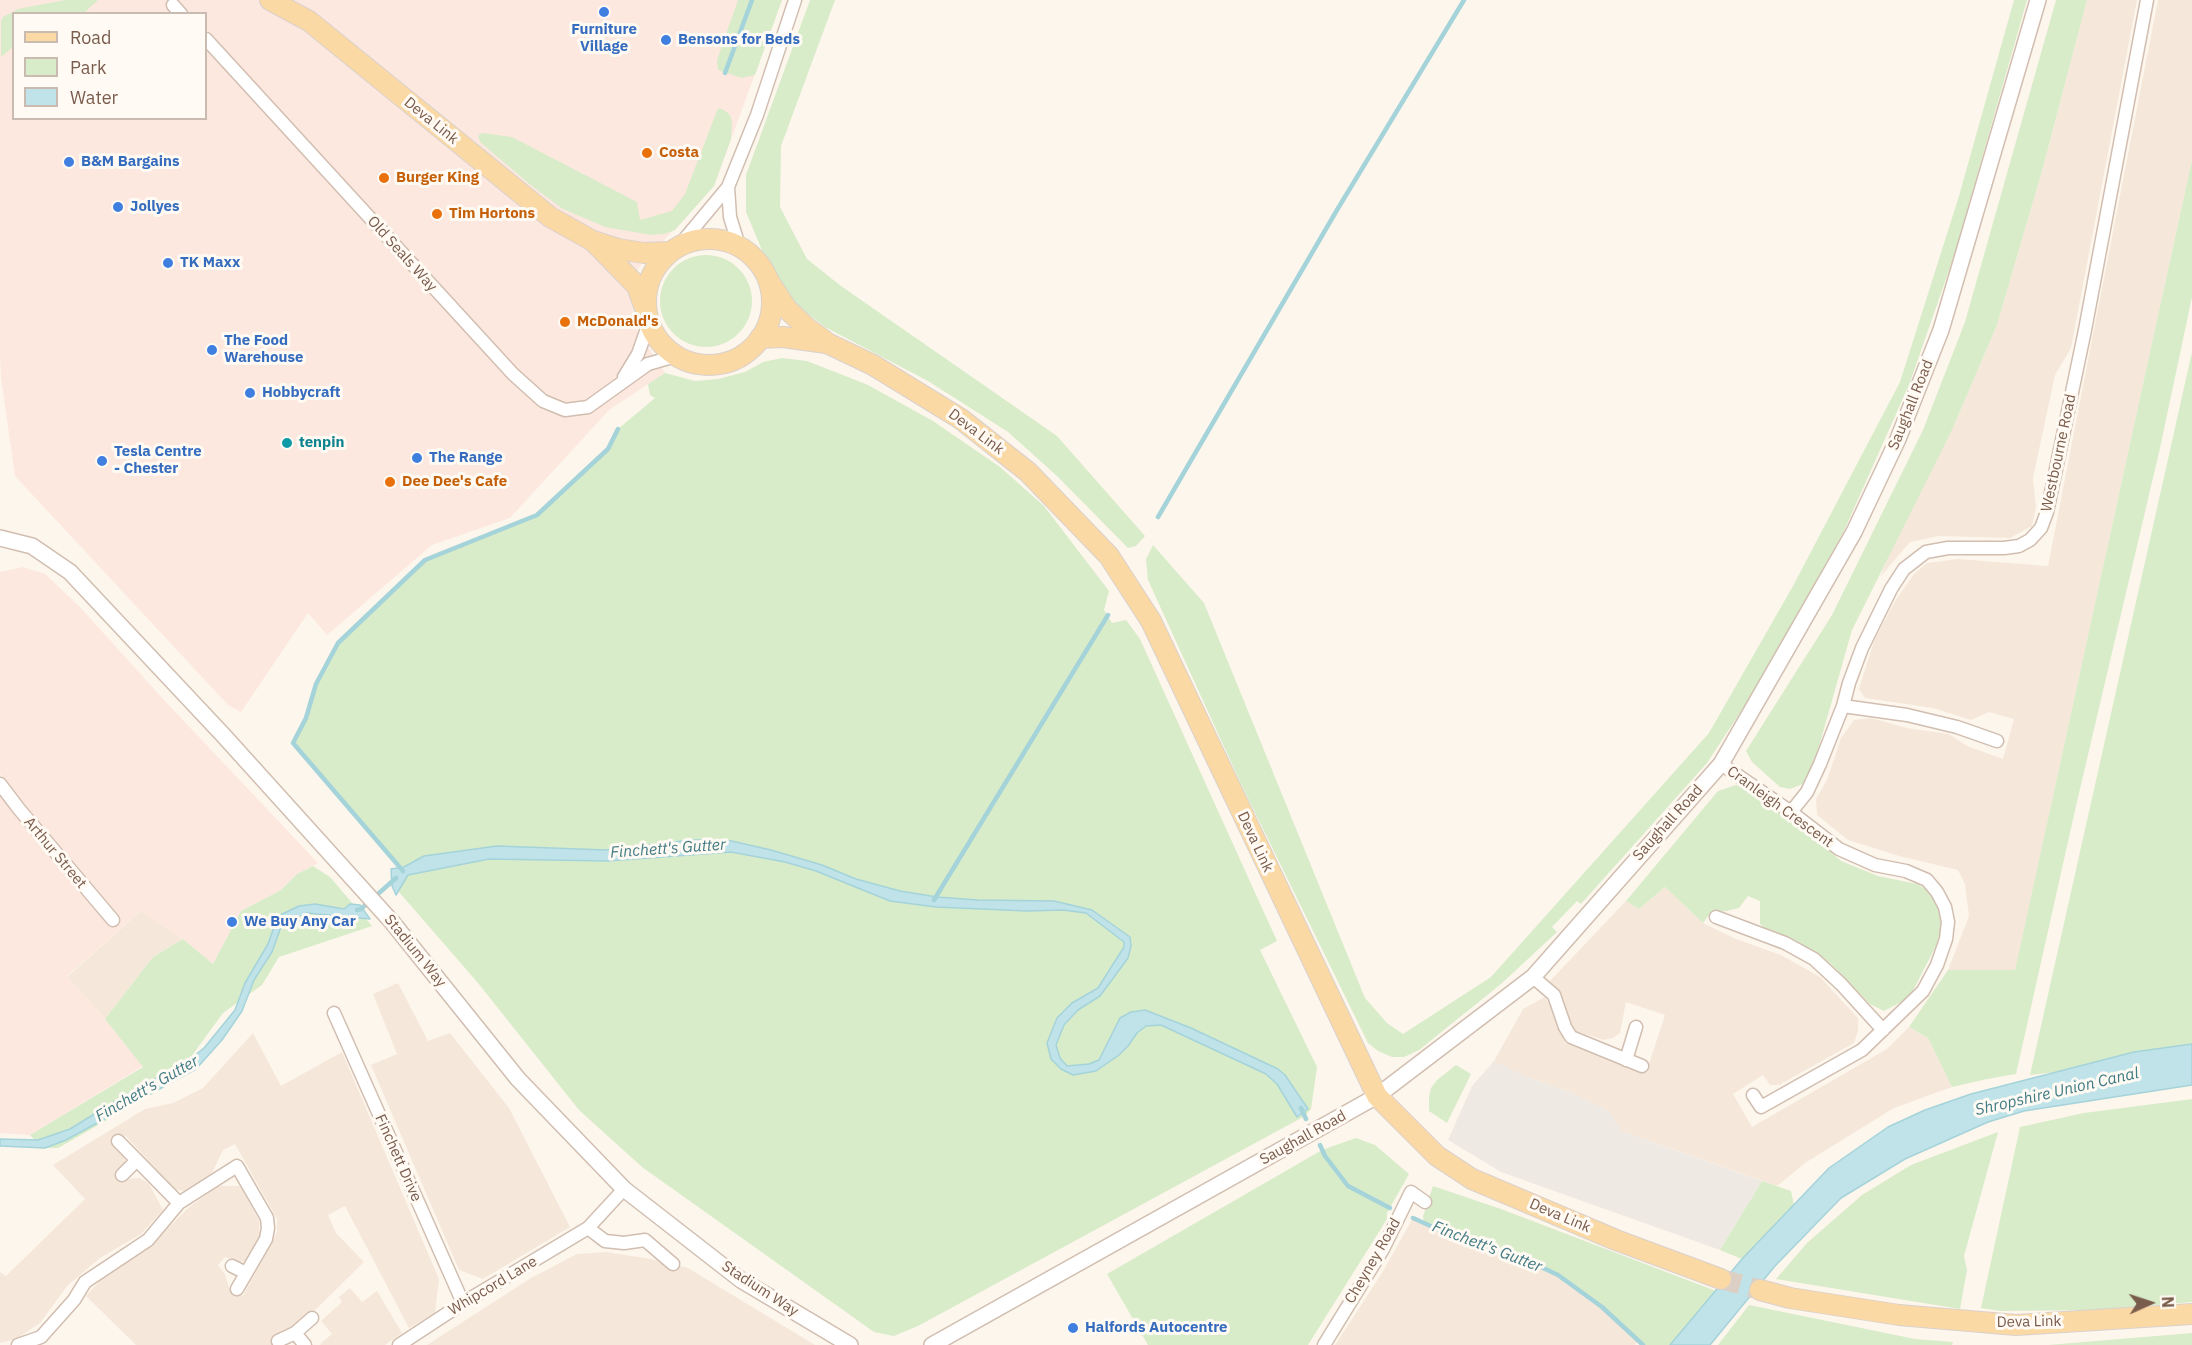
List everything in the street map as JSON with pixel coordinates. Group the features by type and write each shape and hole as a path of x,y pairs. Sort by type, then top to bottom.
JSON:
{"main road":[{"name":"Deva Link","path":"270,0 309,21 550,217 592,241 637,286 648,317"},
{"path":"719,239 738,246 751,255 761,267 768,280 771,295 771,310 767,325 760,338 736,359 722,364 706,365 691,362 676,356 660,342 648,317 646,295 650,278 658,263 674,249 698,240 719,239"},
{"name":"Deva Link","path":"592,241 644,253 674,249"},
{"name":"Deva Link","path":"768,280 787,309 829,344 873,365 961,419 1028,472 1109,556 1151,621 1377,1096 1437,1156 1472,1179 1616,1240 1721,1279"},
{"name":"Deva Link","path":"760,338 783,337 829,344"},
{"name":"Deva Link","path":"1760,1290 1790,1298 1899,1315 2016,1325 2192,1314"}],"street":[{"path":"674,249 728,187 757,115 795,0"},
{"name":"Saughall Road","path":"932,1345 1377,1096 1533,977 1721,764 1854,532 1898,439 1941,330 2038,0"},
{"name":"Westbourne Road","path":"1791,812 1807,792 1843,706 1862,648 1904,568 1926,552 1948,548 2019,546 2030,540 2041,528 2047,512 2085,330 2147,0"},
{"name":"Old Seals Way","path":"207,40 533,393 554,406 576,410 597,402 648,364 676,356"},
{"path":"728,187 730,217 738,246"},
{"name":"Old Seals Way","path":"621,383 638,354 648,317"},
{"name":"Stadium Way","path":"0,538 32,546 70,572 225,736 392,922 518,1079 624,1189 741,1280 850,1345"},
{"path":"1843,706 1907,714 1957,727 1997,741"},
{"name":"Cranleigh Crescent","path":"1721,764 1791,812 1839,849 1875,865 1906,871 1927,880 1945,906 1947,922 1946,939 1937,964 1923,991 1862,1050 1761,1107 1753,1095"},
{"name":"Arthur Street","path":"0,784 113,920"},
{"path":"1716,917 1785,943 1814,959 1841,984 1883,1030"},
{"path":"1533,977 1554,995 1571,1037 1642,1066"},
{"name":"Finchett Drive","path":"334,1013 463,1303"},
{"path":"1626,1060 1636,1027"},
{"path":"118,1142 179,1203"},
{"path":"122,1174 137,1160"},
{"path":"18,1345 45,1341 85,1282 148,1240 179,1203 237,1166 267,1218 268,1228 266,1239 237,1289"},
{"name":"Whipcord Lane","path":"399,1345 463,1303 588,1228 624,1189"},
{"name":"Cheyney Road","path":"1324,1345 1383,1249 1411,1192 1425,1202"},
{"path":"588,1228 605,1241 624,1244 645,1240 673,1263"},
{"path":"232,1266 246,1273"},
{"path":"278,1341 295,1333 312,1318"},
{"path":"295,1333 305,1345"}],"shaded area":[{"path":"0,0 782,0 714,186 640,266 629,290 637,330 665,373 609,410 510,518 432,545 327,635 308,613 241,712 228,705 15,476 1,378"},
{"path":"2087,0 2137,0 2071,348 2055,375 2033,478 2036,507 2032,526 2010,538 1939,536 1910,542 1880,577 1893,545 1952,430 1997,325 2042,171"},
{"path":"2158,0 2192,0 2192,160 2015,971 1948,970 1969,916 1965,884 1958,870 1899,856 1848,840 1817,815 1816,799 1827,780 1841,738 1854,720 1871,718 1907,728 1949,734 1967,746 2003,759 2014,719 1989,712 1971,720 1933,708 1865,698 1859,689 1874,641 1895,601 1914,574 1927,563 1958,559 2048,566"},
{"path":"23,567 45,574 80,607 164,700 318,863 297,874 281,890 241,911 213,964 183,939 141,911 67,976 143,1066 30,1135 0,1133 0,790 6,784 0,774 0,572"},
{"path":"1665,887 1703,923 1736,939 1781,955 1820,977 1858,1018 1858,1031 1854,1043 1779,1085 1770,1085 1763,1075 1733,1094 1752,1127 1887,1049 1909,1027 1928,1038 1952,1087 1894,1108 1805,1163 1777,1186 1621,1131 1609,1111 1494,1061 1523,1009 1545,997 1555,1014 1565,1043 1646,1073 1665,1015 1626,1002 1620,1033 1604,1040 1572,1030 1561,994 1550,981 1626,901 1639,909"},
{"path":"141,911 183,939 153,957 105,1019 67,977"},
{"path":"398,983 428,1041 450,1033 509,1108 570,1227 483,1279 459,1270 371,1065 397,1054 373,994"},
{"path":"253,1033 281,1086 342,1052 439,1279 435,1313 409,1328 345,1206 328,1215 336,1233 364,1262 304,1321 272,1341 275,1345 136,1345 86,1296 111,1269 149,1247 188,1208 218,1186 240,1186 259,1221 260,1239 247,1261 238,1262 225,1257 218,1265 225,1274 229,1288 243,1296 277,1232 277,1219 235,1144 223,1150 210,1177 191,1189 183,1191 174,1189 126,1136 114,1147 123,1154 125,1161 118,1174 125,1182 128,1179 140,1178 149,1184 163,1210 141,1234 100,1258 68,1285 40,1323 16,1339 0,1343 0,1272 6,1276 85,1199 53,1165 145,1109 173,1103 203,1088"},
{"path":"1494,1061 1609,1111 1621,1131 1762,1181 1720,1250 1501,1172 1448,1140 1472,1086"},
{"path":"1413,1218 1468,1243 1524,1259 1558,1275 1602,1307 1638,1341 1635,1345 1335,1345 1382,1273"},
{"path":"606,1252 688,1268 815,1345 427,1345 531,1278 577,1254"},
{"path":"350,1288 362,1302 377,1291 402,1333 385,1345 321,1345 332,1334 321,1321 342,1302 339,1297"}],"green space":[{"path":"65,0 98,0 85,12 12,12"},
{"path":"738,0 782,0 755,75 742,78 718,70 717,60"},
{"path":"810,0 835,0 781,146 780,207 807,259 841,286 1057,436 1145,536 1136,546 1128,548 1057,476 1008,432 928,381 825,327 795,304 764,255 746,212 746,175"},
{"path":"2014,0 2027,0 1955,253 1909,385 1843,533 1749,699 1707,763 1581,904 1577,901 1552,927 1557,932 1501,984 1419,1050 1404,1057 1392,1057 1378,1051 1368,1043 1241,784 1148,580 1146,559 1153,545 1204,603 1365,998 1387,1023 1403,1034 1491,977 1709,733 1793,586 1900,382 1959,196"},
{"path":"2056,0 2087,0 2042,171 1997,325 1952,430 1852,630 1816,757 1805,783 1790,789 1780,787 1752,762 1746,751 1832,615 1923,430 1965,322"},
{"path":"12,12 12,48 1,57 1,21 3,17"},
{"path":"718,108 730,115 732,122 731,139 714,186 675,230 664,234 651,235 605,227 563,209 480,142 478,136 482,133 512,137 637,202 640,220 672,211 685,194"},
{"path":"2192,160 2192,297 2160,448 2016,1074 1952,1087 1928,1038 1909,1027 1948,970 2015,970"},
{"path":"706,255 724,259 739,268 748,283 752,301 748,319 739,334 724,343 706,347 688,343 673,334 664,319 660,301 664,283 673,268 688,259"},
{"path":"2192,352 2192,1044 2134,1052 2056,1072 2030,1075"},
{"path":"782,358 807,361 868,385 933,421 1000,467 1044,506 1109,591 1104,610 1112,623 1126,620 1140,639 1277,941 1260,950 1317,1067 1311,1109 1305,1116 918,1326 894,1336 874,1332 642,1167 579,1110 478,983 399,892 403,872 293,743 306,718 316,684 338,643 425,560 537,515 608,449 618,429 655,398 650,395 648,384 665,373 695,381 718,379 745,372 763,362"},
{"path":"1742,783 1841,861 1878,876 1917,884 1933,893 1940,911 1942,926 1936,946 1909,998 1884,1011 1870,1004 1830,963 1797,941 1770,932 1760,924 1760,901 1748,896 1739,908 1711,912 1703,923 1665,887 1639,909 1626,901 1718,791"},
{"path":"313,866 330,877 372,926 279,957 262,985 223,1013 172,1083 58,1148 42,1148 30,1135 143,1067 105,1019 153,957 183,939 213,964 241,911 281,890 297,874"},
{"path":"1456,1065 1471,1074 1447,1123 1429,1111 1429,1097 1431,1088 1437,1080"},
{"path":"2192,1099 2192,1302 2097,1310 2001,1311 1981,1308 2020,1127 2084,1113"},
{"path":"1998,1132 1964,1256 1967,1270 1960,1309 1776,1279 1807,1243 1862,1195 1911,1165"},
{"path":"1356,1138 1375,1145 1409,1174 1387,1213 1387,1219 1308,1345 1148,1345 1107,1274 1322,1150"},
{"path":"1762,1181 1791,1191 1794,1205 1742,1259 1720,1250"},
{"path":"1433,1186 1501,1209 1716,1291 1670,1345 1643,1345 1602,1307 1558,1275 1524,1259 1468,1243 1424,1223 1423,1216"},
{"path":"1749,1305 1915,1339 1953,1342 1952,1345 1718,1345"},
{"path":"2192,1333 2192,1345 2048,1345"}],"water":[{"path":"691,840 727,840 771,850 822,865 856,879 900,891 978,900 1054,901 1092,910 1130,937 1131,946 1128,958 1100,996 1078,1010 1064,1025 1056,1045 1060,1058 1067,1066 1089,1064 1099,1060 1120,1018 1131,1012 1145,1010 1191,1028 1278,1069 1285,1075 1308,1109 1297,1117 1277,1084 1266,1074 1161,1025 1146,1026 1137,1033 1119,1055 1096,1071 1073,1075 1061,1069 1051,1059 1047,1043 1057,1018 1072,1003 1098,988 1124,947 1124,942 1086,913 1063,910 1027,911 936,907 890,901 816,871 785,862 731,852 607,861 489,859 408,875 396,895 392,886 391,869 404,867 424,856 497,846 606,850"},
{"path":"315,904 344,909 350,904 360,905 370,919 307,913 282,924 272,952 254,980 242,1011 222,1040 196,1069 66,1140 45,1148 0,1146 0,1139 38,1140 70,1129 186,1062 204,1048 235,1010 245,983 268,944 278,916 299,906"},
{"name":"Shropshire Union Canal","path":"2192,1044 2192,1085 2024,1111 1988,1122 1905,1159 1841,1198 1775,1266 1710,1345 1670,1345 1742,1259 1829,1168 1888,1127 1925,1110 1971,1094 2134,1052"}],"waterway":[{"path":"725,73 752,0"},
{"path":"1158,517 1337,210 1464,0"},
{"path":"403,871 293,743 306,718 316,684 338,643 425,560 537,515 608,449 618,429"},
{"path":"934,900 1108,615"},
{"name":"Finchett's Gutter","path":"357,910 396,878"},
{"name":"Finchett's Gutter","path":"1301,1108 1306,1119"},
{"name":"Finchett's Gutter","path":"1320,1145 1325,1156 1348,1186 1390,1208"},
{"name":"Finchett's Gutter","path":"1413,1218 1468,1243 1524,1259 1558,1275 1602,1307 1643,1345"}],"tunnel":[{"path":"1721,1279 1760,1290"}],"place":[{"name":"Furniture Village","path":"604,12"},
{"name":"Bensons for Beds","path":"666,40"},
{"name":"Costa","path":"647,153"},
{"name":"B&M Bargains","path":"69,162"},
{"name":"Burger King","path":"384,178"},
{"name":"Jollyes","path":"118,207"},
{"name":"Tim Hortons","path":"437,214"},
{"name":"TK Maxx","path":"168,263"},
{"name":"McDonald's","path":"565,322"},
{"name":"The Food Warehouse","path":"212,350"},
{"name":"Hobbycraft","path":"250,393"},
{"name":"tenpin","path":"287,443"},
{"name":"The Range","path":"417,458"},
{"name":"Tesla Centre - Chester","path":"102,461"},
{"name":"Dee Dee's Cafe","path":"390,482"},
{"name":"We Buy Any Car","path":"232,922"},
{"name":"Halfords Autocentre","path":"1073,1328"}]}
